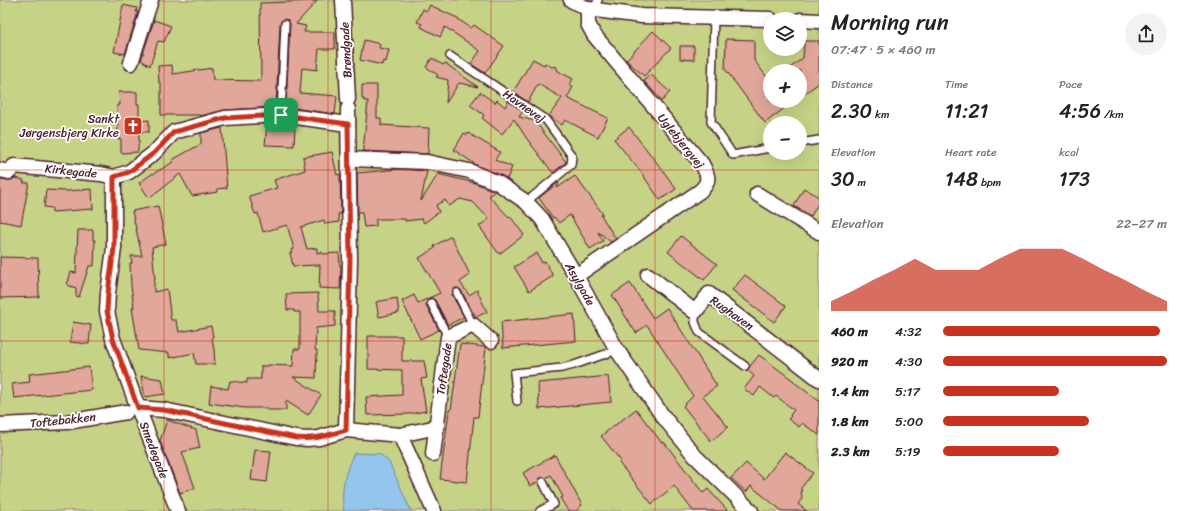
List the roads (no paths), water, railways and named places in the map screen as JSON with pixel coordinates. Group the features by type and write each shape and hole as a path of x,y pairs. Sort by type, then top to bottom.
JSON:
{"street":[{"path":"131,63 151,0"},
{"name":"Brøndgade","path":"343,0 348,104 350,260 346,430"},
{"path":"571,0 642,16 763,20"},
{"name":"Uglebjergvej","path":"576,276 700,192 708,181 706,171 702,164 594,35 588,24 593,6"},
{"path":"807,20 819,21"},
{"name":"Kirkegade","path":"0,170 8,172 14,166 101,174 114,177 129,172 154,153 174,132 225,118 281,115 348,124"},
{"name":"Asylgade","path":"349,159 427,162 469,171 498,183 526,202 542,219 617,350 662,415 695,456 751,511"},
{"name":"Smedegade","path":"114,177 114,248 107,311 132,410 178,511"},
{"path":"757,194 819,232"},
{"name":"Rughaven","path":"648,276 695,312 709,294 819,379"},
{"path":"473,325 491,341"},
{"name":"Toftegade","path":"433,454 448,337 473,325"},
{"path":"132,410 164,410 296,438 307,439 319,438 346,430 400,435 437,427"},
{"name":"Toftebakken","path":"0,425 67,422 132,410"},
{"path":"400,435 434,511"}],"lane":[{"path":"714,18 711,122 733,155 763,149"},
{"path":"281,115 285,24"},
{"name":"Havnevej","path":"450,56 546,120 572,156 571,165 526,202"},
{"path":"807,142 819,140"},
{"path":"457,293 473,325"},
{"path":"431,303 448,337"},
{"path":"695,312 694,322 699,332 744,366"},
{"path":"517,401 514,373 562,368 617,350"},
{"path":"540,511 554,504 543,482"}],"water":[{"path":"354,453 380,454 389,462 411,511 344,511 344,481"}],"place":[{"name":"Sankt Jørgensbjerg Kirke","path":"133,126"}]}
